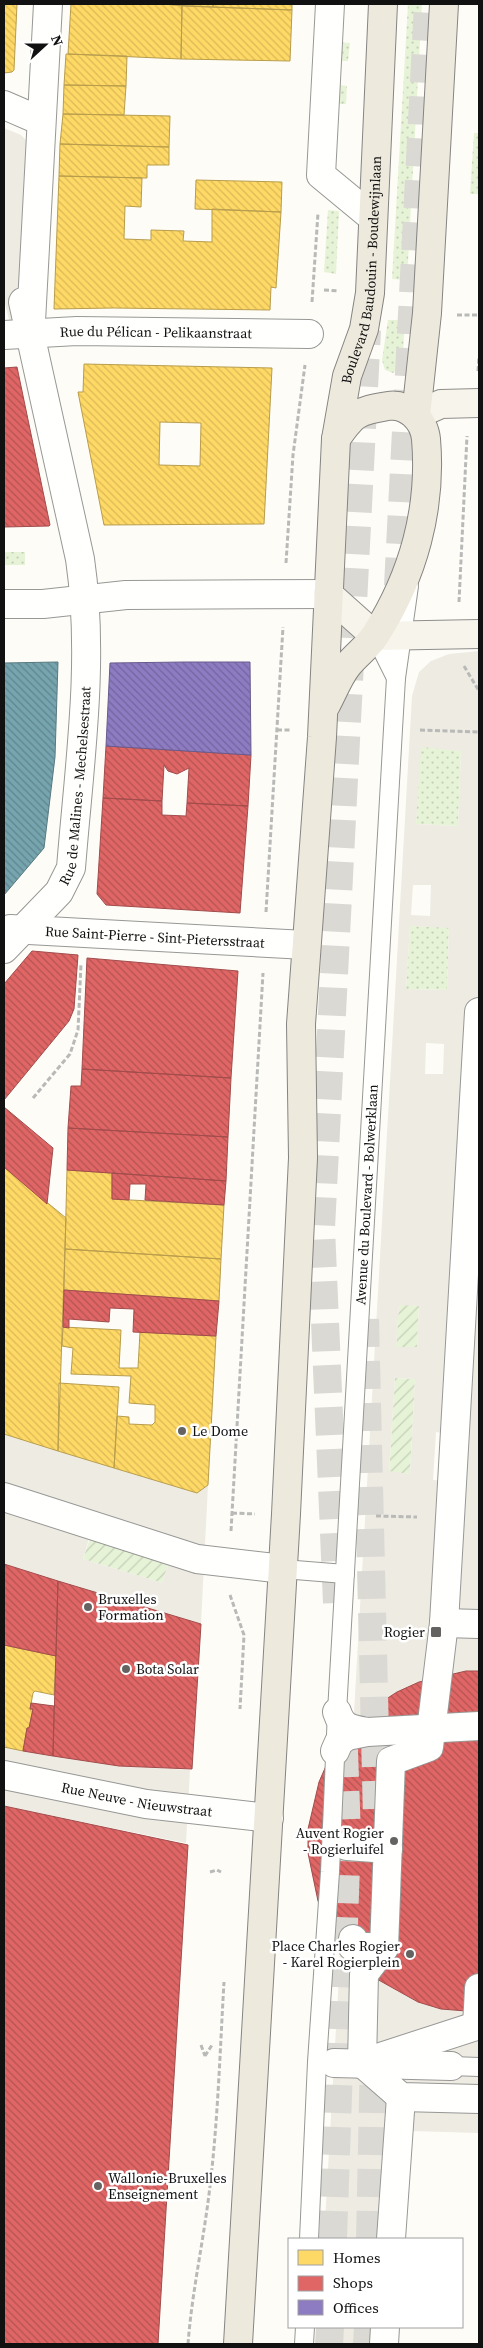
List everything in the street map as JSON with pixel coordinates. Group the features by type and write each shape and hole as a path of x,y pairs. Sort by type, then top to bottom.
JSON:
{"main road":[{"name":"Boulevard Baudouin - Boudewijnlaan","path":"238,2344 283,1569 302,1158 301,1024 323,711 336,439 347,376 364,330 370,293 383,4"},
{"path":"416,416 427,313 444,4"},
{"path":"323,711 347,666 388,637 397,598 412,563 423,521 427,456 425,430 416,416 395,405 368,410 351,418 336,439"}],"street":[{"path":"30,334 48,4"},
{"path":"330,4 321,175 373,218"},
{"path":"4,105 41,121"},
{"name":"Rue de Malines - Mechelsestraat","path":"9,936 59,892 71,868 87,651 86,599 80,559 23,302"},
{"name":"Rue du Pélican - Pelikaanstraat","path":"4,335 77,331 309,334"},
{"path":"416,416 441,404 477,403"},
{"path":"4,604 43,604 126,595 328,594 388,637 468,635"},
{"name":"Rue Saint-Pierre - Sint-Pietersstraat","path":"9,936 83,933 306,945"},
{"path":"362,2063 364,1974 384,1948 391,1761 429,1747 444,1623 479,1012"},
{"path":"4,1497 197,1559 283,1569"},
{"path":"444,1623 479,1624"},
{"path":"337,1712 340,1722 348,1728 367,1732"},
{"path":"335,1751 339,1742 347,1736 367,1732 479,1726"},
{"name":"Rue Neuve - Nieuwstraat","path":"4,1775 146,1804 269,1818"},
{"path":"347,1846 388,1849"},
{"path":"353,1939 352,1946 384,1948"},
{"path":"362,2063 478,2026 479,1988"},
{"path":"326,2062 451,2066"},
{"path":"362,2063 401,2097 479,2099"},
{"path":"391,2238 401,2097"},
{"path":"384,2344 385,2328"}],"lane":[{"name":"Avenue du Boulevard - Bolwerklaan","path":"337,1712 396,678 388,637"},
{"name":"Avenue du Boulevard - Bolwerklaan","path":"388,637 396,678"},
{"path":"283,1569 345,1574"},
{"path":"310,2238 326,2062 330,1872 337,1712"},
{"path":"451,2066 479,2067"},
{"path":"304,2344 305,2328"}],"path":[{"path":"312,304 321,175"},
{"path":"324,290 342,292"},
{"path":"240,1715 244,1635 229,1591 229,1564 296,420 309,334"},
{"path":"477,403 467,430 468,635 456,653 479,691"},
{"path":"414,730 479,732"},
{"path":"33,1098 70,1054 78,1030 83,933"},
{"path":"369,1516 450,1518"},
{"path":"210,1872 216,1870 221,1872"},
{"path":"188,2344 192,2297 210,2188 214,2148 224,1978"},
{"path":"201,2045 206,2056 212,2044"}],"green space":[{"path":"408,4 422,4 407,280 392,279"},
{"path":"338,42 350,43 348,61 341,61 340,85 347,86 346,104 333,104"},
{"path":"474,133 479,133 479,194 470,194"},
{"path":"328,210 339,211 336,274 324,272"},
{"path":"388,320 405,320 402,367 393,373 385,370 382,360"},
{"path":"4,552 25,552 25,565 4,565"},
{"path":"420,746 461,751 458,826 416,824"},
{"path":"410,926 449,927 447,990 406,989"},
{"path":"399,1304 419,1306 417,1348 396,1347"},
{"path":"395,1378 415,1379 410,1474 389,1472"},
{"path":"91,1535 170,1559 162,1583 83,1559"}],"shaded area":[{"path":"4,128 21,135 30,144 22,311 10,324 4,299"},
{"path":"479,651 479,2133 411,2131 404,2238 324,2238 412,696 419,672 431,661 449,654","holes":["421,747 461,751 458,826 416,824","413,885 431,885 430,916 411,915","410,926 449,928 447,990 406,989","426,1043 444,1044 443,1074 425,1074","399,1305 419,1306 417,1347 396,1347","395,1378 415,1379 410,1474 389,1471","436,1432 442,1433 447,1481 433,1480"]},
{"path":"4,1434 197,1493 208,1485 201,1624 4,1564","holes":["90,1535 170,1559 162,1583 83,1559"]},
{"path":"4,1747 119,1766 190,1770 186,1843 4,1806"},
{"path":"319,2328 399,2328 398,2344 318,2344"}],"building: Homes":[{"path":"4,4 17,4 14,70 4,73"},
{"path":"71,4 172,4 182,6 181,59 68,54"},
{"path":"213,4 213,7 172,5"},
{"path":"213,4 292,4 292,10 213,7"},
{"path":"182,6 292,10 290,61 181,59"},
{"path":"66,54 127,56 126,86 64,85"},
{"path":"64,85 126,86 124,115 63,114"},
{"path":"63,114 170,116 169,147 60,144"},
{"path":"60,144 169,147 169,165 147,165 147,178 59,176"},
{"path":"59,176 142,178 141,207 125,206 124,239 151,240 151,230 184,231 183,241 212,242 212,209 281,212 276,288 271,287 270,310 54,309"},
{"path":"196,180 282,182 281,212 195,209"},
{"path":"84,364 272,368 264,524 104,525 78,392 83,392","holes":["160,422 201,423 200,466 159,465"]},
{"path":"4,1167 66,1218 58,1451 4,1434"},
{"path":"67,1170 112,1173 112,1199 224,1205 221,1259 65,1249"},
{"path":"65,1249 221,1259 219,1301 64,1290"},
{"path":"63,1327 121,1330 119,1368 138,1368 140,1332 216,1336 208,1485 197,1493 114,1468 117,1416 129,1417 129,1424 152,1425 155,1422 155,1405 129,1403 131,1376 71,1374 73,1348 62,1346"},
{"path":"59,1383 119,1387 114,1468 58,1451"},
{"path":"4,1645 56,1656 54,1695 35,1691 33,1693 30,1709 33,1709 23,1751 4,1747"}],"building: Shops":[{"path":"17,367 49,526 4,527 4,368"},
{"path":"106,746 251,755 248,806 187,803 189,768 177,774 168,771 164,765 162,801 103,798"},
{"path":"103,798 162,801 162,815 186,816 187,803 248,806 240,913 106,905 97,894"},
{"path":"32,951 78,955 74,1009 69,1021 4,1100 4,984"},
{"path":"87,958 238,971 231,1078 82,1069"},
{"path":"82,1069 231,1078 228,1137 68,1128 71,1086 81,1086"},
{"path":"4,1107 53,1148 47,1204 4,1167"},
{"path":"68,1128 228,1137 226,1181 67,1170"},
{"path":"112,1173 226,1181 224,1205 145,1200 146,1184 130,1184 129,1200 112,1199"},
{"path":"64,1290 219,1301 216,1336 133,1332 134,1309 110,1308 109,1322 69,1319 69,1328 63,1327"},
{"path":"4,1564 58,1581 56,1656 4,1645"},
{"name":"Bota Solar","path":"58,1581 201,1624 192,1769 119,1766 53,1756"},
{"name":"Auvent Rogier - Rogierluifel","path":"466,1671 479,1671 479,2012 441,2009 418,2002 375,1978 357,1962 341,1944 318,1901 308,1853 308,1829 319,1782 329,1759 358,1720 397,1692 419,1682"},
{"path":"31,1703 54,1706 53,1756 23,1751 33,1709 30,1709"},
{"path":"4,1806 188,1845 158,2344 4,2344"}],"building: Offices":[{"path":"250,662 251,755 106,746 110,663"}],"building: Public":[{"path":"58,662 55,757 44,848 4,895 4,663"}],"tunnel":[{"path":"398,586 428,4"},
{"path":"337,1603 321,1228 367,330"},
{"path":"365,1319 377,1818"},
{"path":"333,2238 347,1836 343,1723"},
{"path":"370,2238 374,2053"},
{"path":"329,2344 330,2328"},
{"path":"367,2344 368,2328"}],"place":[{"name":"Le Dome","path":"182,1431"},
{"name":"Bruxelles Formation","path":"88,1607"},
{"name":"Rogier","path":"436,1632"},
{"name":"Bota Solar","path":"126,1669"},
{"name":"Auvent Rogier - Rogierluifel","path":"394,1841"},
{"name":"Place Charles Rogier - Karel Rogierplein","path":"410,1954"},
{"name":"Wallonie-Bruxelles Enseignement","path":"98,2186"}]}
